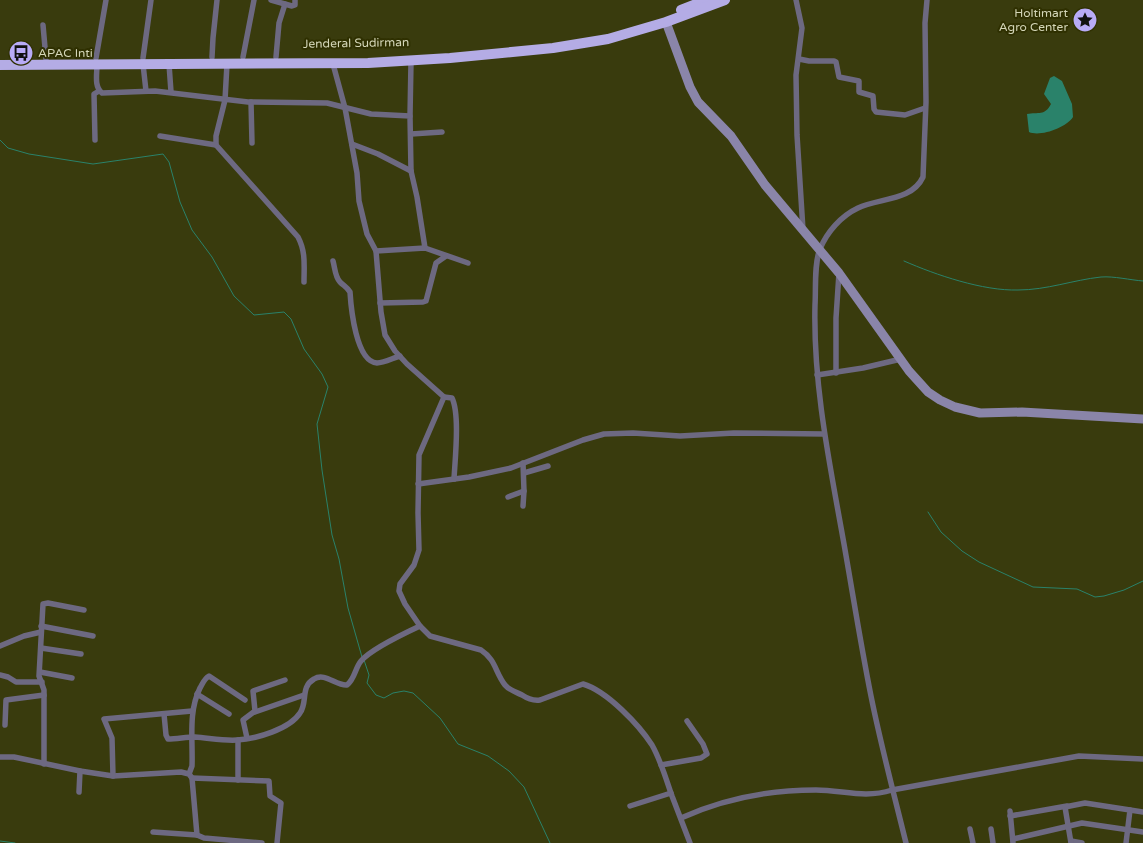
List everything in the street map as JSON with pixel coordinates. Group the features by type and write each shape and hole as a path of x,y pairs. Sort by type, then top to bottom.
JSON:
{"highway":[{"name":"Jenderal Sudirman","path":"143,61 212,57 411,55 552,42 634,25 706,0"},
{"path":"0,66 143,61 169,64 411,62 576,45 666,22 725,0"},
{"path":"0,59 96,62"}],"street":[{"path":"106,0 96,62 97,86 102,93 171,92 251,102 327,103 371,114 410,116"},
{"path":"146,91 143,61 151,0"},
{"path":"212,57 217,0"},
{"path":"243,57 254,0"},
{"path":"271,0 294,6 295,0"},
{"path":"796,0 802,28 796,75 797,135 803,230"},
{"path":"906,843 892,790 871,694 824,434 817,375 815,318 820,250 832,229 849,213 866,205 908,193 919,185 923,177 927,0"},
{"path":"276,57 278,23 284,4"},
{"path":"666,22 687,80 698,102 732,136 765,185 838,273 881,334 922,386 940,400 959,408 980,413 1022,412 1143,419"},
{"path":"43,25 46,59"},
{"path":"799,59 836,62 839,77 859,81 860,92 873,96 876,112 905,115 925,108"},
{"path":"411,62 411,171 425,248"},
{"path":"169,64 171,92"},
{"path":"216,145 216,136 225,100 227,64"},
{"path":"333,64 345,108 352,144 359,202 367,234 376,251 380,303 385,335 391,346 400,356 444,398 452,398 454,402 456,422 454,479"},
{"path":"95,140 94,94 100,91"},
{"path":"251,102 252,143"},
{"path":"411,134 442,132"},
{"path":"160,136 216,145 298,237 304,254 304,282"},
{"path":"352,144 378,154 411,171"},
{"path":"376,251 425,248 468,263"},
{"path":"380,303 423,302 426,300 436,263 446,256"},
{"path":"333,260 339,282 346,286 350,292 356,332 363,354 370,360 378,363 400,356"},
{"path":"836,373 838,273"},
{"path":"817,375 836,373 901,359"},
{"path":"444,398 422,448 418,463 419,550 414,565 400,584 399,590 405,604 420,626 432,638 481,650 494,662 505,685 530,699 540,700 581,684 592,687 624,712 649,742 661,765 690,843"},
{"path":"418,484 508,468 604,434 633,433 680,436 734,433 824,434"},
{"path":"523,506 524,463"},
{"path":"524,473 548,466"},
{"path":"508,497 524,490"},
{"path":"44,764 44,688 39,677 42,607 44,603 84,610"},
{"path":"164,714 168,739 192,737 238,740 273,732 302,712 307,686 317,678 324,677 341,685 347,685 363,659 394,639 420,626"},
{"path":"0,646 41,629 92,636"},
{"path":"41,648 81,654"},
{"path":"40,672 72,678"},
{"path":"0,675 16,682 42,682"},
{"path":"198,838 190,776 192,766 192,711 197,694 205,679 209,676 245,700"},
{"path":"255,712 253,691 285,680"},
{"path":"197,694 229,714"},
{"path":"5,725 6,700 44,695"},
{"path":"247,738 244,717 304,695"},
{"path":"113,776 112,738 104,720 192,711"},
{"path":"661,765 701,758 707,754 703,744 687,721"},
{"path":"238,740 238,780"},
{"path":"681,818 749,795 818,790 873,794 1079,756 1143,759"},
{"path":"0,757 14,757 113,776 181,772 190,776 269,781 270,796 281,803 277,843"},
{"path":"79,792 80,771"},
{"path":"630,806 671,793"},
{"path":"1065,807 1078,804"},
{"path":"1143,812 1085,804 1010,813 1013,841 1082,823 1143,832"},
{"path":"1065,807 1071,842 1082,843"},
{"path":"1126,843 1130,810"},
{"path":"970,829 973,843"},
{"path":"991,829 993,843"},
{"path":"154,832 198,838 262,843"}],"water":[{"path":"1054,76 1062,81 1072,104 1073,117 1059,128 1040,133 1029,132 1027,114 1041,113 1049,108 1051,104 1044,94 1050,78"}],"waterway":[{"path":"0,140 8,148 29,154 93,164 163,154 169,162 180,202 192,230 212,257 234,296 254,315 284,312 291,319 304,349 322,374 328,387 317,424 322,470 332,535 339,559 348,608 362,657"},
{"path":"904,261 930,272 960,281 1004,290 1029,290 1101,277 1143,281"},
{"path":"928,512 941,532 962,551 979,562 1033,587 1077,589 1095,597 1124,590 1143,581"},
{"path":"364,660 369,675 367,683 376,695 384,698 393,693 404,691 413,693 440,718 458,744 488,756 509,771 524,787 550,843"},
{"path":"0,841 15,843"}],"place":[{"name":"Holtimart Agro Center","path":"1085,20"},
{"name":"APAC Inti","path":"21,53"}]}
